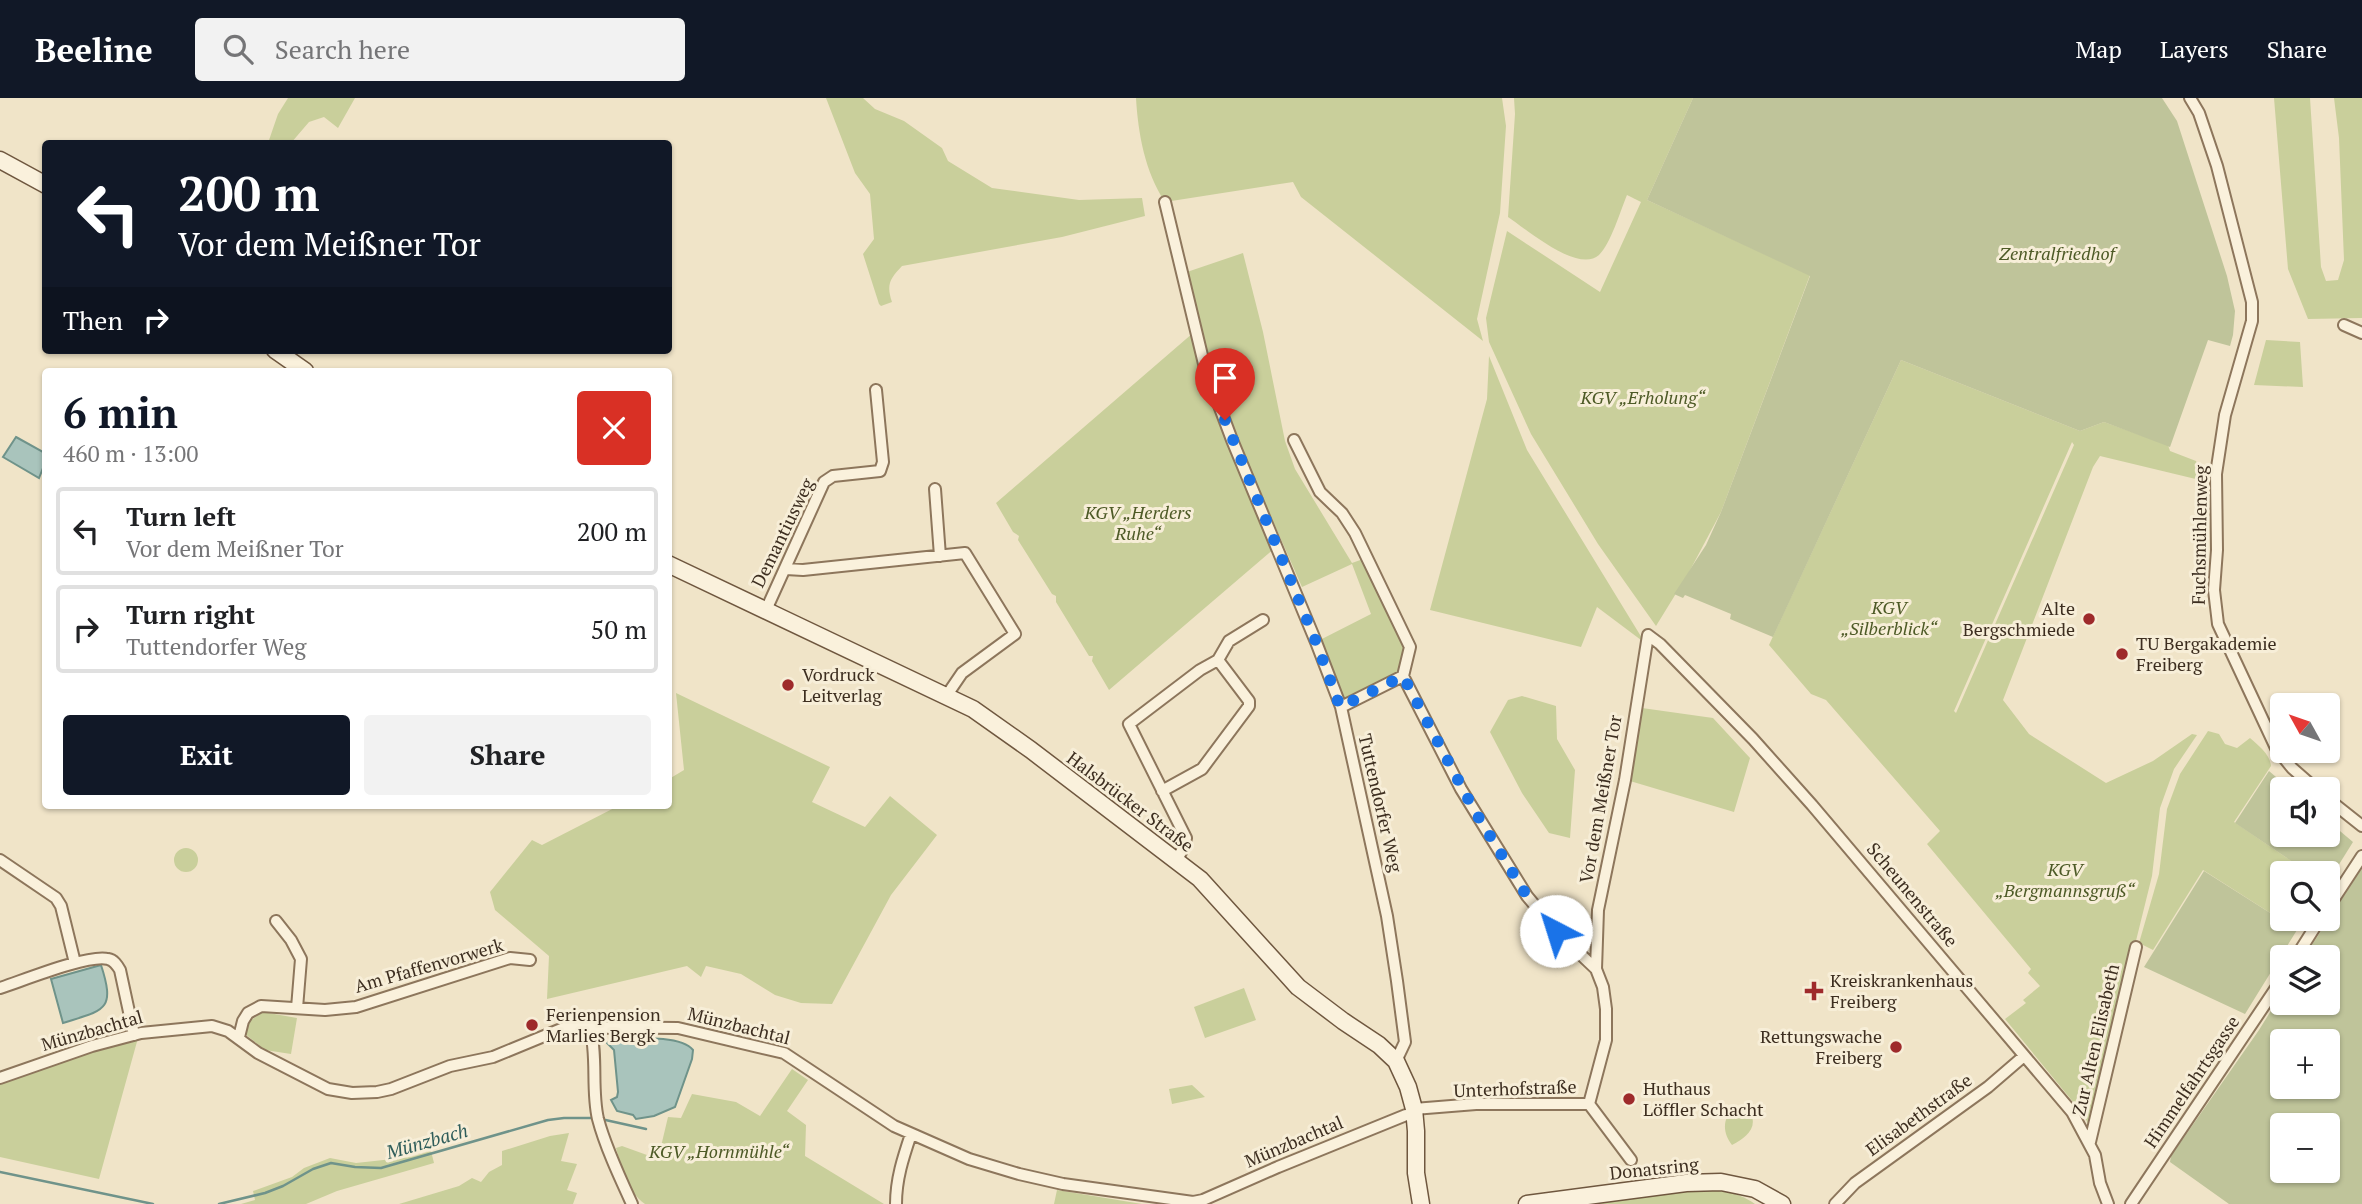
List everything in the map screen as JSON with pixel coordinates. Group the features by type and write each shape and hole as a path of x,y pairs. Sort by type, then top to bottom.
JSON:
{"main road":[{"path":"0,160 42,184"},
{"path":"281,354 301,368"},
{"name":"Halsbrücker Straße","path":"672,566 973,709 1207,886 1298,987 1379,1045 1396,1061 1408,1087 1414,1112 1416,1173 1421,1204"},
{"name":"Donatsring","path":"1527,1204 1686,1183 1721,1182 1755,1189 1782,1204"}],"street":[{"name":"Fuchsmühlenweg","path":"2190,98 2199,113 2211,146 2252,302 2252,321 2225,415 2216,474 2217,550 2214,590 2218,624 2276,748 2304,777"},
{"name":"Tuttendorfer Weg","path":"1165,202 1205,368 1340,707 1387,916 1405,1042 1396,1061"},
{"path":"2344,325 2362,333"},
{"name":"Demantiusweg","path":"766,610 824,482 833,476 880,471 883,462 876,390"},
{"path":"1294,440 1320,492 1342,513 1355,533 1410,647 1403,676 1461,789 1527,896 1556,931 1596,969 1603,987 1606,1040 1589,1104"},
{"path":"934,489 940,556"},
{"path":"786,569 803,570 965,554 1015,634 962,673 947,695"},
{"path":"1176,861 1186,838 1129,724 1200,670 1218,660 1228,641 1263,620"},
{"name":"Vor dem Meißner Tor","path":"1596,969 1598,910 1625,780 1648,635"},
{"name":"Scheunenstraße","path":"1648,635 1660,644 1784,773 2072,1112 2090,1142 2108,1204"},
{"path":"1162,791 1202,769 1250,706 1218,660"},
{"path":"1340,707 1403,676"},
{"path":"2340,809 2362,826"},
{"path":"2340,890 2362,856"},
{"path":"0,860 56,898 61,906 75,964"},
{"path":"276,921 301,958 297,1008"},
{"name":"Zur Alten Elisabeth","path":"2090,1142 2136,947"},
{"path":"0,988 103,958 115,963 120,970 134,1035"},
{"name":"Am Pfaffenvorwerk","path":"239,1037 243,1021 254,1009 268,1006 325,1010 356,1007 510,958 530,960"},
{"name":"Himmelfahrtsgasse","path":"2131,1204 2270,997"},
{"name":"Münzbachtal","path":"0,1078 92,1046 134,1035 212,1026 239,1037 258,1054 317,1084 341,1093 352,1093 391,1089 450,1066 493,1057 566,1027 678,1028 775,1050 791,1057 875,1113 912,1134 969,1159 1063,1184 1183,1203 1203,1200 1414,1112"},
{"path":"590,1027 597,1111 632,1204"},
{"name":"Elisabethstraße","path":"1835,1204 1855,1183 1988,1087 2024,1056"},
{"name":"Unterhofstraße","path":"1414,1112 1476,1104 1589,1104 1631,1160"},
{"path":"896,1204 900,1169 912,1134"}],"green space":[{"path":"288,98 355,98 338,128 324,117 309,122 294,140 269,140 278,114"},
{"path":"826,98 863,98 875,109 904,121 942,148 948,161 992,188 1079,200 1142,198 1145,216 1062,237 902,266 890,282 892,302 881,306 863,254 874,239 870,194 855,173"},
{"path":"1136,98 1502,98 1506,126 1500,213 1477,319 1483,341 1301,197 1293,182 1165,202 1152,178 1144,152"},
{"name":"KGV „Erholung“","path":"1514,98 1693,98 1647,200 1810,275 1721,512 1656,626 1598,544 1531,434 1489,342 1486,318 1507,231 1600,292 1641,202 1627,195 1607,243 1599,255 1590,259 1578,259 1552,248 1508,217"},
{"name":"Zentralfriedhof","path":"1693,98 2162,98 2177,121 2227,276 2235,311 2230,346 2208,340 2170,447 2104,422 2080,431 1901,360 1773,637 1730,619 1731,614 1685,595 1683,598 1674,594 1706,545 1721,512 1810,276 1647,200"},
{"path":"2274,98 2310,98 2321,267 2326,281 2338,280 2344,260 2339,138 2334,98 2362,98 2362,318 2308,319 2288,269"},
{"path":"1243,253 1263,332 1285,441 1295,469 1352,563 1366,558 1410,647 1403,676 1341,707 1316,642 1371,614 1352,564 1302,587 1220,394 1194,314 1184,273"},
{"name":"KGV „Herders Ruhe“","path":"1193,333 1275,548 1109,690 1092,661 1093,656 1089,656 1056,602 1056,596 1052,594 1018,540 1019,536 1013,532 996,503"},
{"path":"2266,340 2300,342 2303,387 2254,385"},
{"path":"1489,356 1527,450 1645,643 1597,607 1581,647 1430,610 1487,399"},
{"path":"1901,360 2080,431 2104,422 2168,445 2170,451 2196,461 2204,481 2100,456 2093,467 2003,700 2029,734 2106,783 2153,761 2192,734 2197,735 2174,769 2160,808 2152,876 2090,1127 2083,1114 2005,1019 2026,1003 2023,1000 2040,986 2028,973 2031,969 1927,844 1940,831 1826,700 1811,694 1769,645","holes":["2072,442 2074,445 1956,713 1954,711"]},
{"path":"676,693 830,767 812,802 865,827 890,796 937,835 891,895 832,1004 801,1003 775,995 741,974 706,966 701,977 687,966 547,999 549,956 495,910 490,892 532,840 542,845 612,809 672,809 672,777 684,770"},
{"path":"1522,696 1556,706 1557,739 1575,770 1570,838 1549,833 1522,793 1490,732 1508,700"},
{"path":"1642,708 1713,718 1750,758 1734,812 1630,781"},
{"path":"2208,731 2219,734 2225,744 2237,748 2250,738 2264,750 2271,766 2234,822 2291,861 2270,861 2270,913 2203,870 2153,950 2139,943 2159,874 2167,809 2180,774"},
{"path":"2269,771 2276,777 2270,777 2270,847 2235,823"},
{"path":"2340,831 2353,842 2340,863 2291,861 2271,847 2340,847"},
{"path":"186,848 195,851 198,860 195,869 186,872 177,869 174,860 177,851"},
{"path":"2362,868 2362,1204 2229,1204 2170,1162 2171,1156 2270,1012 2270,1015 2340,1015 2340,945 2312,945 2321,931 2340,931 2340,902"},
{"path":"2204,871 2270,913 2270,931 2296,931 2288,945 2270,945 2270,974 2245,1014 2144,967"},
{"path":"1244,988 1256,1020 1205,1038 1194,1007"},
{"path":"263,1012 297,1018 291,1054 265,1050 245,1034 248,1022"},
{"path":"138,1038 99,1179 0,1157 0,1084 101,1047"},
{"name":"KGV „Hornmühle“","path":"792,1069 808,1080 787,1111 806,1125 805,1156 884,1204 645,1204 634,1193 626,1179 616,1148 622,1146 658,1159 668,1117 681,1118 692,1094 736,1102 760,1116"},
{"path":"1192,1085 1205,1097 1172,1104 1169,1089"},
{"path":"1736,1107 1751,1114 1753,1124 1745,1137 1732,1145 1726,1135 1725,1125 1728,1115"},
{"path":"569,1133 561,1161 577,1164 567,1190 577,1193 573,1204 399,1204 459,1186 472,1178 481,1182 489,1172 502,1165 502,1151"},
{"path":"431,1151 434,1163 337,1191 306,1204 241,1204 255,1200 253,1191 292,1177 304,1168 330,1158 356,1163 411,1157"},
{"path":"1057,1190 1142,1204 1054,1204"},
{"path":"1692,1190 1733,1193 1755,1204 1574,1204"}],"water":[{"path":"16,437 42,451 42,470 39,478 3,457"},
{"path":"101,965 107,992 103,1006 88,1015 63,1023 51,979"},
{"path":"611,1039 667,1039 687,1045 693,1050 675,1107 654,1116 636,1119 633,1115 617,1111 611,1100 617,1097 618,1092 614,1050 607,1043"}],"waterway":[{"name":"Münzbach","path":"219,1204 265,1193 331,1163 381,1168 548,1120 595,1118"},
{"name":"Münzbach","path":"601,1119 646,1129"},
{"name":"Münzbach","path":"0,1172 153,1204"}],"place":[{"name":"Alte Bergschmiede","path":"2089,619"},
{"name":"TU Bergakademie Freiberg","path":"2122,654"},
{"name":"Vordruck Leitverlag","path":"788,685"},
{"name":"Kreiskrankenhaus Freiberg","path":"1814,991"},
{"name":"Ferienpension Marlies Bergk","path":"532,1025"},
{"name":"Rettungswache Freiberg","path":"1896,1047"},
{"name":"Huthaus Löffler Schacht","path":"1629,1099"}],"route":[{"path":"1225,420 1340,707 1403,676 1461,789 1527,896 1556,931"}],"park label":[{"name":"KGV „Silberblick“","path":"1889,618"},
{"name":"KGV „Bergmannsgruß“","path":"2065,880"}]}
